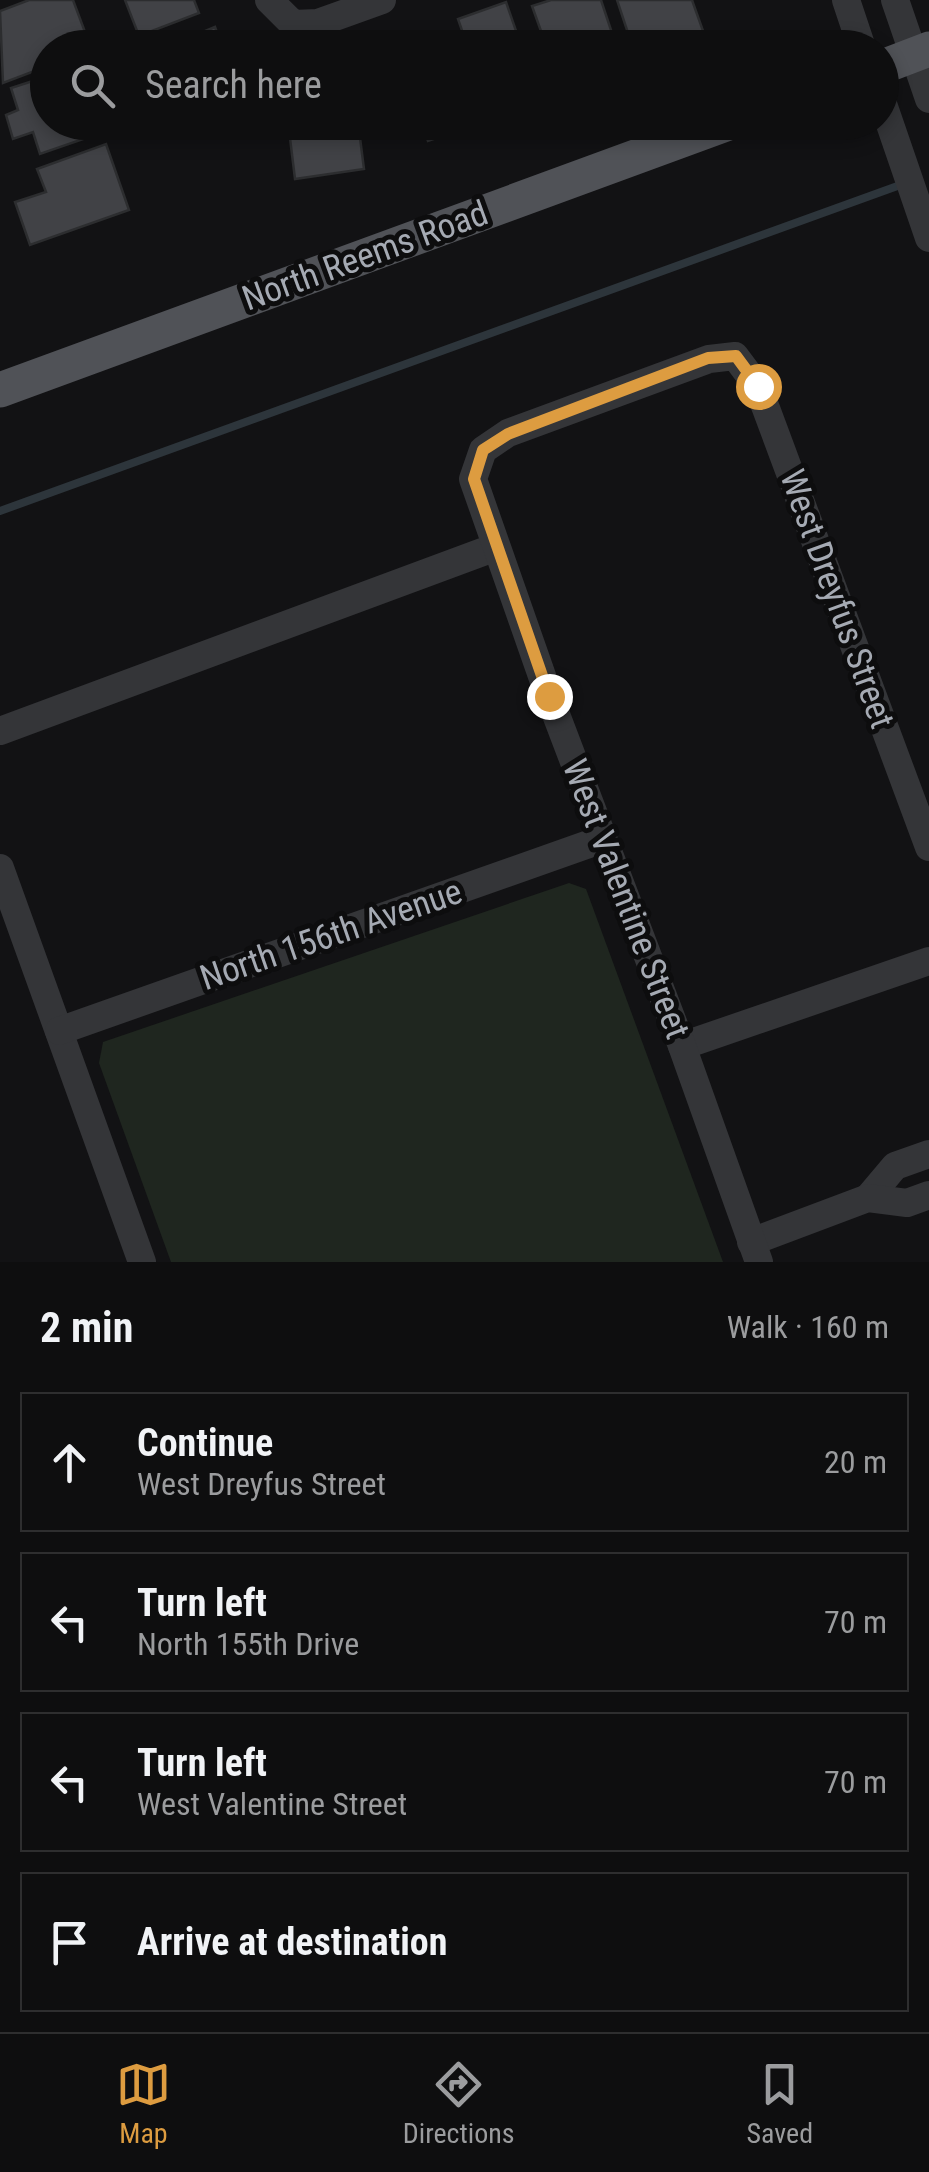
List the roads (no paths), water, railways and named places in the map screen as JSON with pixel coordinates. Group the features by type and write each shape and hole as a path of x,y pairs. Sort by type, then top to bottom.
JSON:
{"main road":[{"name":"North Reems Road","path":"0,390 682,140"}],"street":[{"path":"269,0 293,24 318,23 382,0"},
{"path":"846,0 856,30"},
{"path":"895,0 908,57 929,99"},
{"path":"896,140 929,238"},
{"name":"West Dreyfus Street","path":"474,479 483,450 508,434 708,358 736,356 758,386 929,847"},
{"name":"West Valentine Street","path":"474,479 755,1252"},
{"path":"0,731 496,547"},
{"name":"North 156th Avenue","path":"59,1031 604,839"},
{"path":"2,880 142,1262"},
{"path":"682,1046 929,961"},
{"path":"755,1252 868,1198 895,1166 929,1154"},
{"path":"868,1198 908,1203 929,1195"}],"waterway":[{"path":"0,511 903,184"}]}
